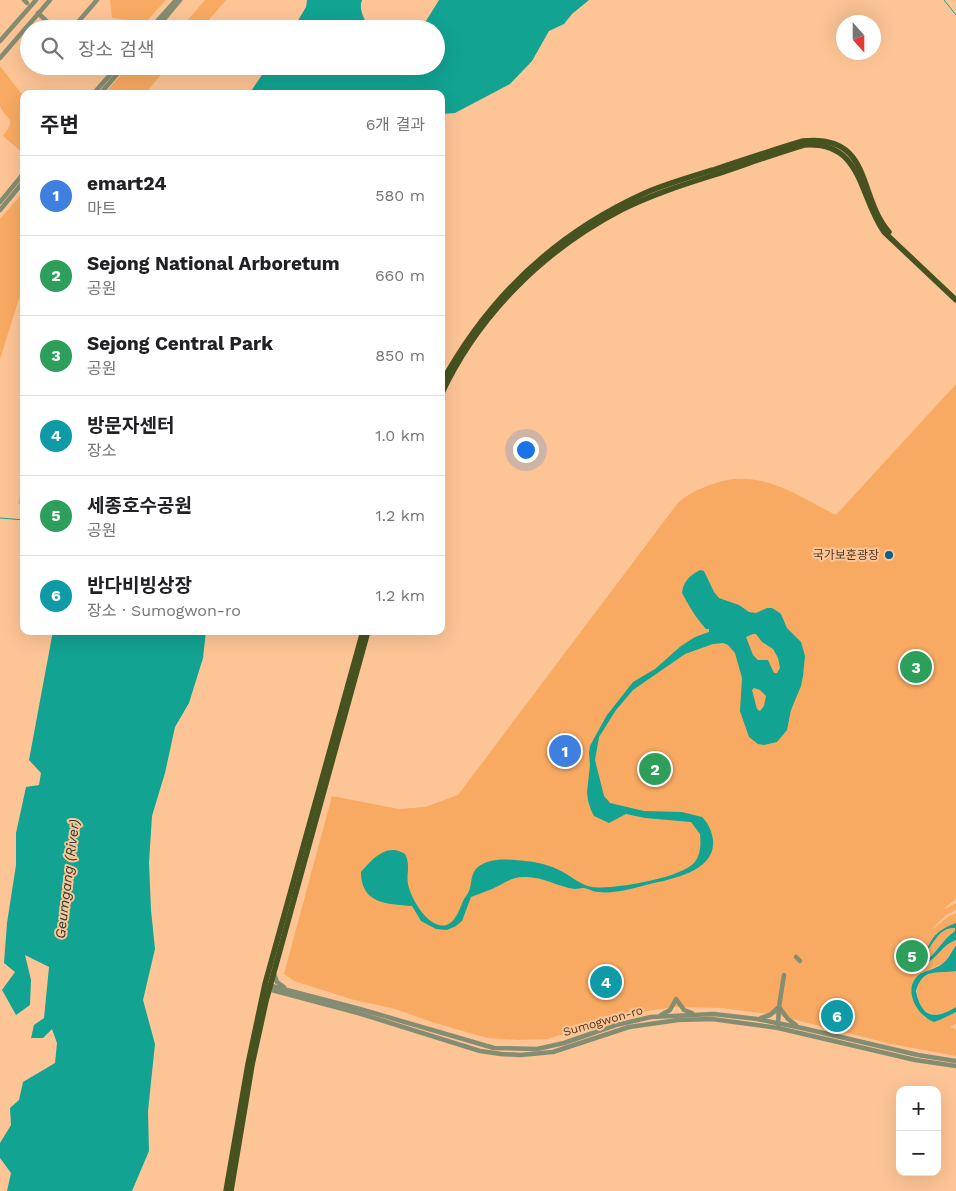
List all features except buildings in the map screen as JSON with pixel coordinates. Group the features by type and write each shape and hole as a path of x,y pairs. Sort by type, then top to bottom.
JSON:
{"main road":[{"path":"445,377 468,339 488,311 528,269 567,237 594,220 646,193 804,143 819,144 843,151 855,159 880,217 888,230 956,295"},
{"path":"445,386 457,364 492,314 531,272 570,241 596,224 648,197 786,148"},
{"path":"843,151 855,170 878,224 884,232 956,300"},
{"path":"226,1191 248,1064 361,635"},
{"path":"231,1191 267,987 274,974 367,635"}],"street":[{"path":"25,12 26,2 35,0"},
{"path":"0,41 35,0"},
{"path":"32,20 50,0"},
{"path":"80,20 97,0"},
{"path":"158,20 176,0"},
{"path":"163,20 180,0"},
{"path":"38,13 45,20"},
{"path":"0,58 20,34"},
{"path":"97,90 110,75"},
{"path":"103,90 116,75"},
{"path":"0,202 20,179"},
{"path":"0,210 20,186"},
{"path":"796,957 800,960"},
{"path":"274,974 276,982 285,991"},
{"path":"778,1026 784,975"},
{"name":"Sumogwon-ro","path":"267,987 482,1045 509,1049 537,1049 564,1043 616,1025 657,1017 728,1014 757,1019 778,1026 915,1060 956,1066"},
{"path":"266,1001 273,994 285,991"},
{"name":"Sumogwon-ro","path":"285,991 480,1050 520,1056 553,1052 616,1031 663,1022 712,1019 802,1028 918,1055 956,1061"},
{"path":"657,1017 670,1010 676,999 684,1010 699,1015"},
{"path":"757,1019 764,1018 779,1007"},
{"path":"779,1007 788,1019 802,1028"}],"shaded area":[{"path":"110,0 166,0 148,20 112,18"},
{"path":"205,0 226,0 209,20 188,20"},
{"path":"0,66 20,92 20,151 3,136 10,122 0,106"},
{"path":"121,75 161,75 148,90 108,90"},
{"path":"20,196 20,296 0,359 0,219"},
{"path":"956,384 956,899 945,909 956,903 956,910 946,915 931,930 956,913 956,923 934,937 926,952 941,933 955,928 955,931 926,961 930,962 947,943 956,940 956,945 942,964 920,974 912,991 915,1005 925,1018 942,1019 956,1012 956,1024 950,1027 956,1029 956,1056 891,1044 776,1015 722,1008 674,1007 633,1013 608,1019 548,1039 487,1038 392,1008 354,1000 294,981 284,974 332,796 399,809 425,807 458,795 677,504 692,493 710,485 728,480 744,479 775,485 836,515"},
{"path":"937,971 956,971 956,1007 943,1014 931,1014 922,1009 917,996 917,990 920,981 924,977"}],"water":[{"path":"307,0 362,0 361,11 365,20 298,20 306,7"},
{"path":"439,0 589,0 572,14 564,24 549,31 532,61 510,84 455,113 445,114 445,90 252,90 262,75 445,75 445,20 427,20"},
{"path":"700,570 704,571 719,598 739,605 749,612 756,613 772,608 781,614 787,628 801,642 805,656 803,676 791,710 787,730 777,742 764,745 758,744 749,737 740,711 742,678 735,653 728,645 723,643 713,644 685,654 633,690 616,710 599,737 595,760 604,796 610,803 644,811 682,812 702,817 712,833 713,840 712,851 708,859 691,872 680,876 631,889 611,892 596,892 585,888 569,888 531,877 515,878 471,897 462,921 447,930 436,929 421,921 412,906 385,903 377,900 365,891 361,872 375,857 392,850 405,854 408,862 408,884 412,896 428,919 433,923 444,926 455,918 469,890 476,869 482,864 491,861 510,860 543,864 592,887 615,887 646,882 675,874 694,863 699,853 700,834 691,822 645,818 626,814 609,823 594,816 588,801 587,792 590,746 607,715 633,682 655,669 681,646 695,637 709,632 709,629 706,629 696,616 682,593 685,582","holes":["756,634 762,642 773,649 778,658 780,668 777,673 774,673 768,660 758,660 753,655 746,637","754,688 760,690 766,696 764,706 760,711 757,709 752,690"]},
{"name":"Geumgang (River)","path":"52,635 206,635 203,658 189,703 175,727 165,773 152,816 149,863 155,949 143,1000 155,1044 148,1111 149,1151 132,1191 7,1191 11,1173 0,1158 0,1143 11,1125 10,1108 19,1100 23,1082 55,1063 57,1043 52,1029 43,1038 31,1038 34,1025 44,1018 49,967 25,955 31,980 30,1005 16,1015 2,990 15,972 4,963 7,923 16,865 16,833 26,787 39,785 41,773 29,760"},
{"path":"956,923 956,940 948,944 926,964 926,961 955,931 955,928 949,928 941,933 925,953 934,937 940,931"},
{"path":"956,945 956,971 937,972 927,975 919,983 916,991 921,1007 930,1014 942,1014 956,1007 956,1012 934,1022 917,1008 912,994 914,980 920,974 944,962"}],"waterway":[{"path":"944,0 956,15"},
{"path":"0,518 20,520"}],"place":[{"name":"국가보훈광장","path":"889,555"},
{"name":"Sejong Central Park","path":"916,667"},
{"name":"emart24","path":"565,751"},
{"name":"Sejong National Arboretum","path":"655,769"},
{"name":"세종호수공원","path":"912,956"},
{"name":"방문자센터","path":"606,982"},
{"name":"반다비빙상장","path":"837,1016"}]}
